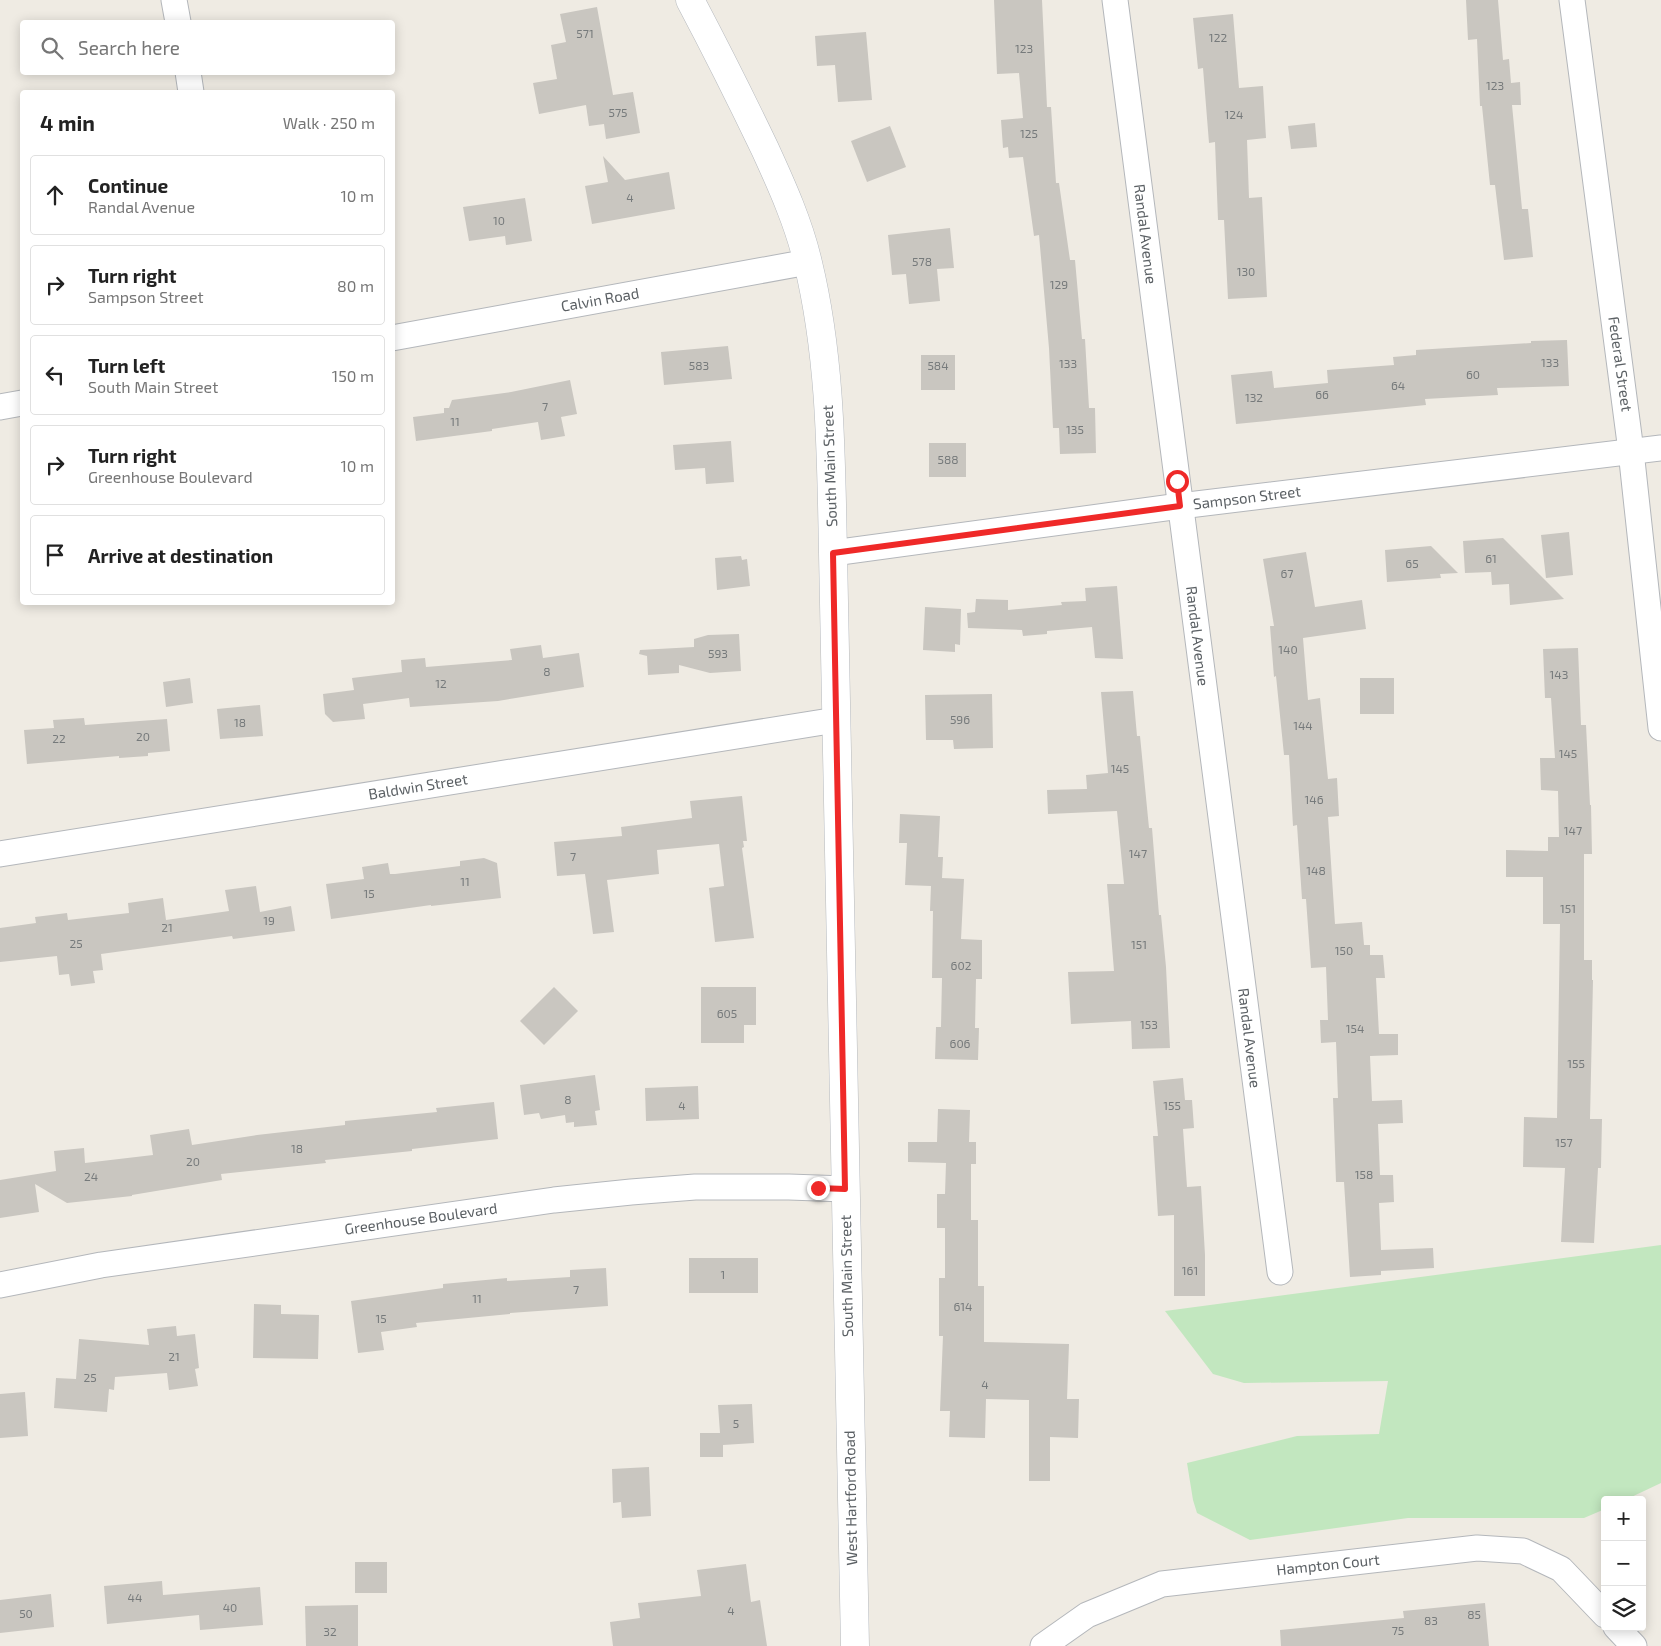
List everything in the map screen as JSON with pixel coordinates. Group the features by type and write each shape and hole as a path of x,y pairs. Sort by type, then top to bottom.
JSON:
{"street":[{"path":"174,0 178,20"},
{"name":"South Main Street","path":"690,0 745,106 790,207 808,262 821,324 827,378 833,553 848,1350"},
{"name":"Randal Avenue","path":"1115,0 1280,1272"},
{"name":"Federal Street","path":"1572,0 1632,452 1661,728"},
{"path":"189,75 192,90"},
{"name":"Calvin Road","path":"395,337 808,262"},
{"path":"0,407 20,403"},
{"name":"Sampson Street","path":"833,553 1180,506 1661,448"},
{"name":"Baldwin Street","path":"0,854 836,720"},
{"name":"Greenhouse Boulevard","path":"0,1285 101,1265 564,1199 695,1187 845,1189"},
{"name":"West Hartford Road","path":"848,1350 855,1646"},
{"name":"Hampton Court","path":"1043,1646 1087,1615 1162,1584 1477,1548 1523,1551 1562,1569 1601,1612"},
{"path":"1620,1631 1634,1646"}],"green space":[{"path":"1661,1245 1661,1483 1633,1496 1601,1496 1601,1511 1584,1518 1408,1518 1250,1540 1197,1513 1187,1463 1297,1436 1379,1434 1388,1381 1244,1383 1213,1374 1165,1311"}],"building":[{"path":"994,0 1042,0 1047,107 1051,107 1056,183 1059,183 1070,260 1075,260 1082,339 1085,339 1089,408 1095,408 1096,453 1060,454 1059,428 1053,428 1049,348 1039,235 1034,236 1023,157 1009,158 1008,147 1003,148 1001,120 1023,118 1019,73 997,74"},
{"path":"1466,0 1498,0 1503,60 1509,59 1511,83 1520,82 1521,105 1512,105 1522,209 1528,209 1533,257 1504,260 1495,185 1490,185 1482,106 1480,106 1477,39 1468,40"},
{"path":"597,7 613,95 633,92 640,133 606,139 604,124 589,126 586,105 539,114 533,83 557,79 551,45 566,42 560,14"},
{"path":"1233,14 1239,88 1263,86 1266,138 1247,140 1249,198 1262,197 1267,297 1228,299 1224,220 1218,220 1215,142 1209,143 1203,68 1198,69 1193,18"},
{"path":"866,32 872,100 838,102 835,65 817,66 815,36"},
{"path":"1315,123 1317,147 1291,149 1288,126"},
{"path":"890,126 906,167 867,182 851,141"},
{"path":"603,156 625,180 669,172 675,209 592,224 585,186 608,182"},
{"path":"525,198 532,241 506,245 505,236 469,241 463,207"},
{"path":"950,228 954,268 937,269 940,301 909,304 906,274 892,275 888,235"},
{"path":"1567,340 1569,386 1497,388 1498,395 1425,399 1426,405 1236,424 1231,375 1272,371 1274,388 1328,383 1327,370 1394,365 1393,357 1416,355 1416,350"},
{"path":"728,346 732,379 664,385 661,352"},
{"path":"921,355 955,355 955,390 921,390"},
{"path":"570,380 577,414 561,417 565,436 541,440 538,422 492,429 492,431 416,441 413,417 444,413 444,408 449,408 452,400 511,392"},
{"path":"731,441 734,482 706,484 705,468 675,470 673,445"},
{"path":"929,443 966,443 966,477 929,477"},
{"path":"1569,532 1573,575 1546,578 1541,535"},
{"path":"1503,538 1564,599 1510,605 1509,584 1492,585 1491,572 1465,573 1463,541"},
{"path":"1431,546 1458,573 1440,574 1441,578 1387,582 1385,550"},
{"path":"1306,552 1315,607 1362,600 1366,629 1303,638 1308,700 1320,698 1328,779 1337,778 1339,816 1328,817 1335,924 1362,922 1364,945 1370,945 1370,955 1383,955 1385,978 1376,978 1379,1034 1398,1034 1398,1055 1370,1056 1372,1101 1402,1100 1403,1123 1378,1124 1380,1175 1393,1175 1394,1202 1379,1203 1381,1250 1433,1248 1434,1268 1381,1271 1381,1275 1350,1277 1344,1182 1336,1182 1333,1098 1338,1098 1336,1042 1321,1043 1320,1020 1328,1020 1326,967 1311,968 1306,899 1302,899 1297,825 1293,826 1289,755 1284,755 1276,676 1274,677 1270,626 1274,626 1263,559"},
{"path":"741,556 742,560 747,559 750,586 717,590 715,558"},
{"path":"1117,586 1123,659 1095,658 1092,627 1047,631 1047,634 1023,636 1022,630 968,628 967,613 975,612 976,599 1008,600 1008,610 1062,605 1061,602 1086,601 1085,588"},
{"path":"925,607 961,609 960,645 955,644 955,652 923,650"},
{"path":"739,634 741,671 710,673 679,665 679,673 648,675 647,656 639,654 640,650 694,647 694,639 708,635"},
{"path":"541,645 543,658 579,653 584,687 498,701 410,707 409,698 363,704 365,719 333,722 325,714 323,694 354,690 352,678 402,672 401,660 425,658 426,667 512,660 510,649"},
{"path":"1578,648 1581,725 1586,725 1591,805 1592,854 1584,854 1584,960 1592,960 1593,980 1590,1119 1602,1119 1601,1168 1598,1168 1594,1243 1561,1242 1565,1168 1523,1167 1524,1117 1557,1118 1560,924 1543,924 1543,877 1506,877 1506,850 1548,851 1548,837 1559,837 1558,791 1541,790 1540,758 1555,758 1551,698 1545,698 1543,649"},
{"path":"190,678 193,703 166,707 163,682"},
{"path":"1360,678 1394,678 1394,714 1360,714"},
{"path":"1133,691 1137,736 1140,736 1149,828 1152,828 1159,915 1161,915 1166,967 1170,1048 1132,1049 1131,1021 1071,1024 1068,972 1114,971 1107,884 1124,884 1117,811 1048,814 1047,790 1087,789 1086,775 1108,773 1101,692"},
{"path":"992,694 993,748 954,749 953,740 926,740 925,695"},
{"path":"260,705 263,736 220,739 217,709"},
{"path":"84,718 85,725 167,719 170,751 148,753 148,756 119,758 119,756 27,764 24,730 54,728 53,720"},
{"path":"742,796 747,841 743,841 744,847 742,848 754,938 715,942 709,888 724,886 719,844 657,850 659,874 607,880 614,932 593,934 585,874 557,876 554,842 622,836 621,827 692,818 690,801"},
{"path":"900,814 940,816 938,857 943,857 942,878 964,879 961,939 982,940 982,979 976,979 975,1028 979,1028 978,1060 935,1059 936,1027 941,1027 942,978 932,978 933,911 930,911 931,886 905,885 907,843 899,843"},
{"path":"484,858 497,863 501,898 431,905 331,919 326,884 364,879 362,867 388,863 390,874 395,874 460,866 460,861"},
{"path":"256,886 260,912 291,906 295,931 233,939 232,936 101,954 103,970 93,971 95,983 71,986 69,974 59,975 57,956 0,962 0,928 36,923 35,917 67,913 68,920 129,913 128,903 163,898 166,920 229,911 225,890"},
{"path":"554,987 578,1011 544,1045 520,1021"},
{"path":"701,987 756,987 756,1025 744,1025 744,1043 701,1043"},
{"path":"595,1075 600,1110 595,1111 597,1125 574,1127 574,1122 566,1123 565,1115 541,1119 539,1113 524,1115 520,1085"},
{"path":"1183,1078 1185,1100 1192,1100 1194,1128 1183,1129 1187,1187 1201,1186 1205,1296 1174,1296 1174,1215 1158,1216 1153,1136 1158,1136 1153,1081"},
{"path":"698,1086 699,1119 646,1121 645,1088"},
{"path":"494,1102 498,1139 412,1149 412,1151 325,1160 326,1163 221,1174 222,1180 132,1196 67,1203 35,1184 39,1212 0,1218 0,1180 56,1171 54,1151 84,1148 85,1163 153,1155 150,1135 189,1129 192,1145 345,1125 345,1121 437,1112 436,1108"},
{"path":"938,1109 970,1110 969,1142 976,1142 976,1164 971,1164 971,1220 978,1220 978,1286 984,1286 984,1342 1069,1344 1067,1399 1079,1399 1078,1438 1050,1437 1050,1481 1029,1481 1029,1400 986,1399 985,1438 949,1437 950,1411 940,1411 943,1336 939,1336 939,1278 945,1278 945,1228 937,1228 937,1194 945,1194 946,1163 908,1162 908,1142 937,1142"},
{"path":"689,1258 758,1258 758,1293 689,1293"},
{"path":"606,1268 608,1306 510,1313 416,1323 417,1327 381,1332 384,1350 358,1353 351,1301 443,1288 443,1284 507,1278 507,1281 570,1277 570,1270"},
{"path":"254,1304 281,1305 281,1314 319,1315 318,1359 253,1358"},
{"path":"176,1326 177,1336 195,1334 199,1368 195,1369 198,1386 169,1390 167,1373 115,1377 114,1390 109,1389 107,1412 54,1408 56,1378 76,1379 79,1339 149,1345 147,1329"},
{"path":"25,1392 28,1436 0,1438 0,1394"},
{"path":"752,1404 754,1443 723,1445 723,1457 700,1457 700,1433 720,1433 718,1405"},
{"path":"649,1467 651,1516 622,1518 621,1502 613,1503 612,1469"},
{"path":"355,1562 387,1562 387,1593 355,1593"},
{"path":"746,1564 751,1602 760,1600 767,1646 613,1646 610,1622 640,1618 638,1603 701,1596 697,1570"},
{"path":"162,1581 163,1595 260,1587 263,1625 200,1630 199,1615 107,1624 104,1586"},
{"path":"51,1594 54,1627 0,1633 0,1600"},
{"path":"1485,1603 1489,1646 1281,1646 1280,1630 1404,1618 1403,1611"},
{"path":"358,1605 358,1646 306,1646 305,1606"}],"route":[{"path":"818,1188 845,1189 833,553 1180,506 1177,481"}]}
